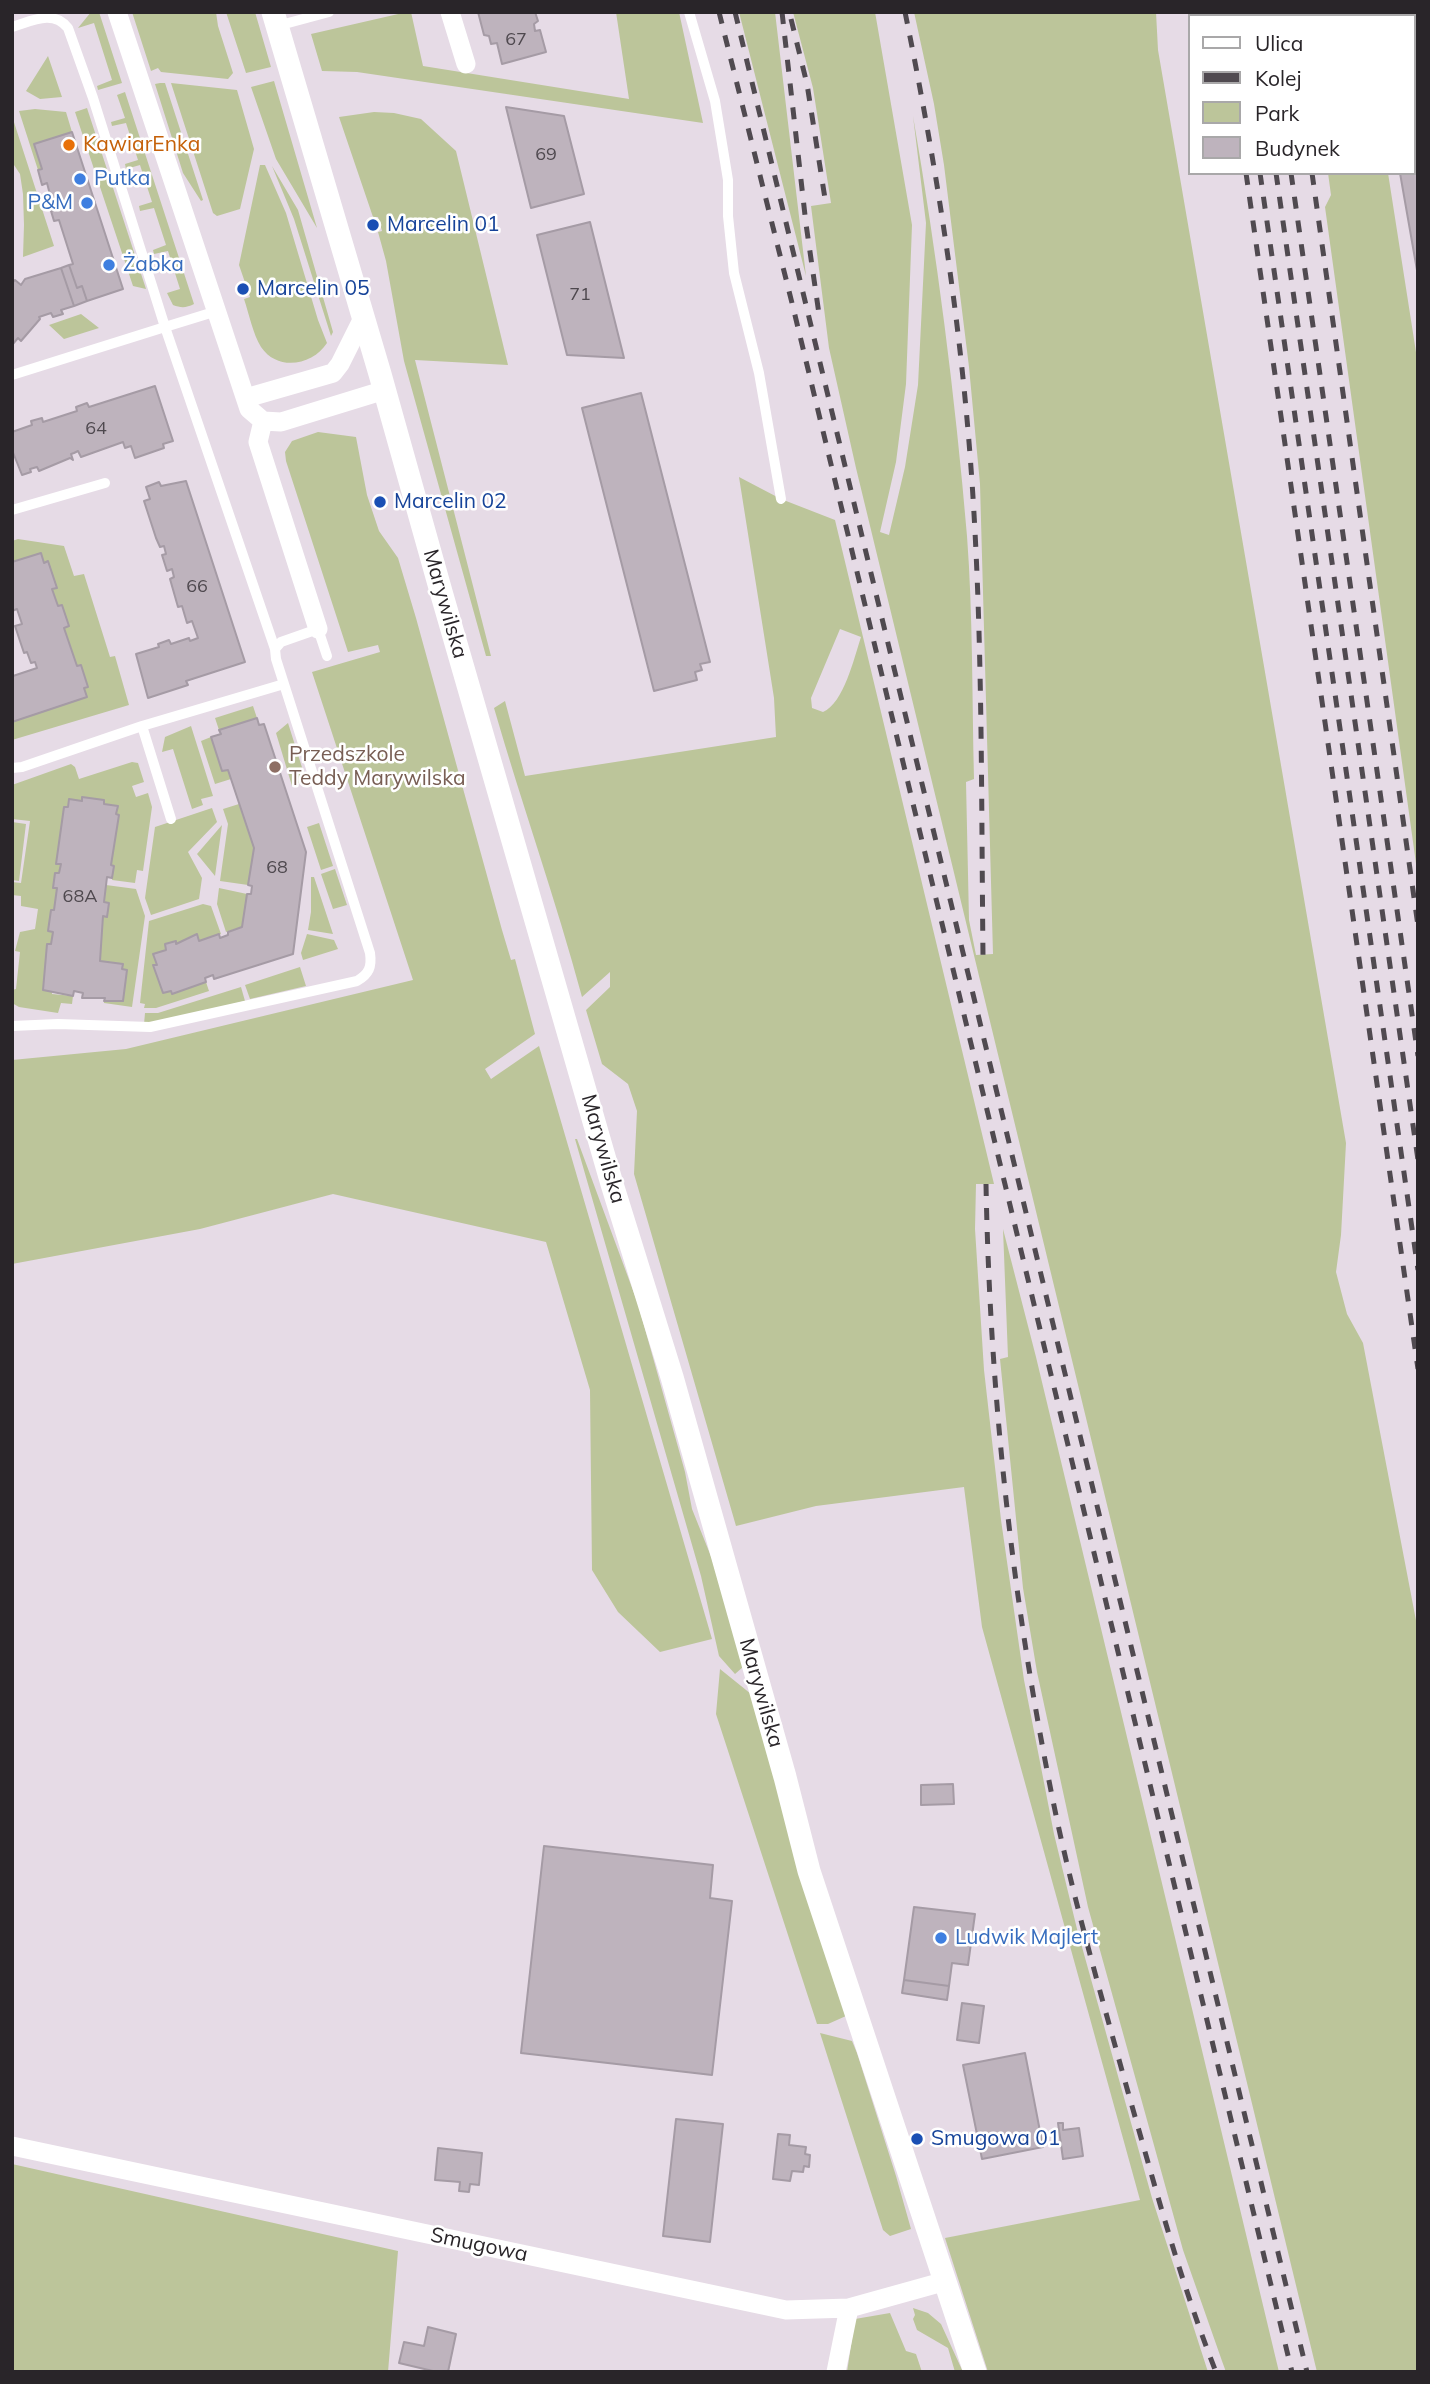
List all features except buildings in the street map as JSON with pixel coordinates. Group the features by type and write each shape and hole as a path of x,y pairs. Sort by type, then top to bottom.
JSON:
{"street":[{"path":"117,12 246,398 256,416 263,421 281,422 385,390"},
{"path":"450,12 466,64"},
{"name":"Marywilska","path":"275,19 385,390 543,947 672,1377 809,1871 975,2372"},
{"path":"246,398 333,373 341,364 363,318"},
{"path":"263,421 258,442 317,629"},
{"name":"Smugowa","path":"12,2146 786,2310 849,2308 946,2281"},
{"path":"836,2372 849,2308"}],"lane":[{"path":"275,19 329,12"},
{"path":"689,12 715,101 728,180 728,216 734,273 759,373 781,499"},
{"path":"12,27 53,17 61,20 68,28 93,98 165,327 275,649 370,953 371,965 366,975 357,981 150,1027 12,1026"},
{"path":"12,375 217,311"},
{"path":"12,510 105,483"},
{"path":"275,649 281,642 317,629 327,656"},
{"path":"12,768 284,684"},
{"path":"142,726 172,819"}],"green space":[{"path":"91,12 99,12 122,83 98,90 97,86 112,80 94,23 78,28"},
{"path":"132,12 216,12 233,73 228,79 161,72 158,68 151,71"},
{"path":"226,12 255,12 271,67 246,73"},
{"path":"411,12 423,66 629,99 616,12 679,12 703,123 357,72 322,71 311,34"},
{"path":"739,12 775,12 806,276"},
{"path":"793,12 875,12 912,225 906,384 896,462 880,532 889,535 905,467 918,385 926,223 913,116 944,325 967,536 974,779 966,782 969,920 976,955 993,954 980,484 969,367 944,165 914,12 1156,12 1158,50 1346,1143 1341,1235 1336,1272 1347,1314 1363,1343 1418,1631 1418,2372 1317,2372 829,348 811,206 831,203 813,88"},
{"path":"48,56 62,97 40,99 26,91"},
{"path":"274,81 317,228 276,159 251,87"},
{"path":"165,83 203,200 201,201 183,173 155,84"},
{"path":"171,83 237,90 254,149 240,209 217,216 213,213"},
{"path":"125,92 194,304 188,306 173,305 167,293 180,289 168,251 154,254 153,250 166,245 154,208 140,211 139,206 152,202 140,165 126,169 125,164 138,160 126,123 112,126 111,122 125,118 117,95"},
{"path":"87,108 146,289 133,286 75,112"},
{"path":"35,109 66,112 72,132 34,144 42,169 38,170 19,111"},
{"path":"374,112 421,119 456,151 508,365 415,360 491,656 486,656 404,361 386,261 378,232 382,231 378,217 373,217 339,117"},
{"path":"12,116 54,246 23,257 23,194 20,174 12,162"},
{"path":"260,165 265,165 286,213 327,343 313,356 295,363 277,360 261,347 244,299 250,297 239,265"},
{"path":"272,166 298,210 333,332 331,336 294,219"},
{"path":"1328,175 1388,175 1418,365 1418,878 1325,207 1331,195"},
{"path":"81,314 99,328 64,339 49,325"},
{"path":"318,432 356,437 367,495 379,531 398,558 502,930 511,960 515,959 535,1034 485,1069 491,1079 539,1046 712,1639 660,1652 618,1612 592,1570 590,1390 546,1242 333,1194 200,1229 12,1264 12,1060 126,1049 413,980 312,672 380,652 378,645 348,652 286,461 285,452 292,441"},
{"path":"739,477 781,499 835,520 994,1184 976,1184 975,1229 984,1370 1001,1520 1024,1680 1054,1834 1077,1929 1152,2198 1208,2372 988,2372 945,2238 1140,2200 982,1627 964,1487 816,1506 736,1526 634,1174 637,1111 628,1084 602,1064 586,1010 610,987 610,972 582,997 494,708 505,701 525,776 776,737 774,698","holes":["840,629 861,637 847,679 837,699 823,712 812,708 811,698"]},
{"path":"18,539 64,546 74,576 84,574 110,657 115,656 129,705 12,740 12,722 88,686 81,665 77,666 64,628 69,626 52,589 56,588 47,561 44,563 41,553 12,562 12,541"},
{"path":"253,706 257,718 219,730 215,718"},
{"path":"288,723 306,780 292,786 276,733"},
{"path":"191,726 213,796 201,799 203,805 192,809 173,749 162,752 165,737"},
{"path":"211,737 222,771 228,770 231,779 215,784 201,741"},
{"path":"132,762 138,763 144,782 132,786 136,797 148,793 152,807 143,871 137,870 135,883 112,880 114,866 111,865 119,815 116,814 117,806 104,804 104,800 83,797 82,801 69,799 68,807 64,807 56,863 61,864 59,873 55,873 53,887 57,888 48,931 53,932 51,944 47,944 43,989 52,991 52,994 73,996 72,1004 61,1003 58,1013 19,1007 12,1003 20,952 15,951 20,932 35,929 38,909 21,906 21,896 12,895 12,882 21,883 30,821 12,819 12,785 71,764 75,767 79,779"},
{"path":"239,804 254,848 248,885 220,881 228,824 223,809"},
{"path":"212,808 217,822 188,852 202,878 199,899 151,915 145,898 155,827"},
{"path":"12,822 26,824 19,881 12,880"},
{"path":"319,823 333,866 321,870 307,827"},
{"path":"222,825 215,876 197,854"},
{"path":"335,869 347,905 333,909 321,874"},
{"path":"311,877 314,877 333,934 308,930"},
{"path":"106,885 136,889 145,916 132,1007 104,1003 113,1002 123,964 100,961 103,916 107,917 109,903 104,902"},
{"path":"219,888 247,894 242,927 226,932 217,904"},
{"path":"203,904 211,906 221,934 199,941 197,934 176,944 175,941 165,944 166,950 153,955 157,965 154,965 172,993 206,982 209,991 156,1008 144,1008 145,1004 140,1003 149,921"},
{"path":"307,934 334,940 338,949 303,960 301,953"},
{"path":"300,967 306,986 250,999 245,985"},
{"path":"241,987 245,1001 144,1024 145,1013 158,1013"},
{"path":"575,1139 638,1304 685,1472 692,1509 712,1559 743,1667 735,1674 719,1656 701,1576"},
{"path":"1003,1229 1279,2372 1226,2372 1183,2250 1088,1907 1037,1672 1023,1588 1000,1359 1008,1357"},
{"path":"720,1669 751,1694 846,2016 828,2024 817,2024 716,1714"},
{"path":"820,2033 852,2041 911,2229 890,2236 883,2230"},
{"path":"12,2164 398,2251 388,2372 12,2372"},
{"path":"913,2308 928,2313 941,2324 963,2372 955,2372 948,2348 917,2330"},
{"path":"890,2313 906,2351 916,2354 922,2372 847,2372 855,2319"}],"railway":[{"path":"719,12 793,307 1292,2372"},
{"path":"735,12 1307,2372"},
{"path":"782,12 820,321"},
{"path":"905,12 943,226 969,442 979,634 983,955"},
{"path":"791,19 807,84 826,205"},
{"path":"1246,175 1418,1369"},
{"path":"1260,175 1418,1270"},
{"path":"1276,175 1418,1160"},
{"path":"1291,175 1418,1056"},
{"path":"1312,175 1418,926"},
{"path":"986,1184 988,1264 1006,1504 1041,1741 1065,1854 1109,2024 1169,2233 1216,2372"}],"place":[{"name":"KawiarEnka","path":"69,145"},
{"name":"Putka","path":"80,179"},
{"name":"P&M","path":"87,203"},
{"name":"Marcelin 01","path":"373,225"},
{"name":"Żabka","path":"109,265"},
{"name":"Marcelin 05","path":"243,289"},
{"name":"Marcelin 02","path":"380,502"},
{"name":"Przedszkole Teddy Marywilska","path":"275,767"},
{"name":"Ludwik Majlert","path":"941,1938"},
{"name":"Smugowa 01","path":"917,2139"}]}
